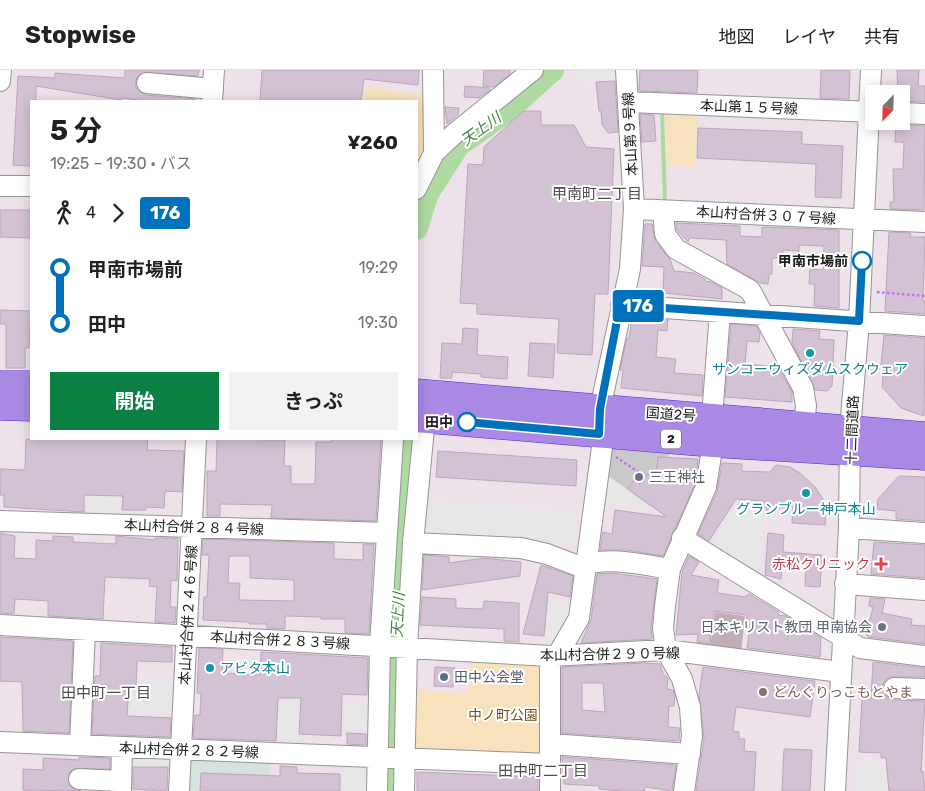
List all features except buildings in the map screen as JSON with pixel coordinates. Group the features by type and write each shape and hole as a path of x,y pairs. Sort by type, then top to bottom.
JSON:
{"highway":[{"path":"0,385 30,385"},
{"path":"0,406 30,407"},
{"name":"国道2号","path":"419,408 600,430 712,430 804,425 850,440 925,456"},
{"name":"国道2号","path":"712,430 850,440 925,436"}],"street":[{"path":"0,81 1,70"},
{"path":"433,70 434,153"},
{"path":"418,185 434,153 454,134 533,70"},
{"name":"本山第９号線","path":"553,656 580,618 588,563 600,430 620,305 630,269 634,209 626,70"},
{"name":"十二間道路","path":"871,70 871,85"},
{"path":"147,83 213,87"},
{"name":"本山第１５号線","path":"629,102 865,111"},
{"path":"910,113 925,114"},
{"name":"十二間道路","path":"835,791 849,528 850,440 871,130"},
{"path":"0,186 30,186"},
{"name":"本山村合併３０７号線","path":"634,209 925,222"},
{"path":"665,211 665,234 676,249 750,290 765,314 803,388 806,406 804,425"},
{"path":"620,305 925,326"},
{"path":"684,791 692,736 690,707 682,679 666,650 663,629 670,569 706,487 720,312"},
{"path":"418,430 419,408"},
{"name":"本山村合併２４６号線","path":"179,791 196,440"},
{"path":"377,791 380,646 393,440"},
{"path":"404,791 407,647 418,440"},
{"name":"本山村合併２８４号線","path":"0,521 387,533"},
{"path":"849,528 925,533"},
{"path":"682,538 860,648 925,656"},
{"path":"413,543 521,548 547,554 581,567 588,563 626,563 670,569"},
{"path":"846,584 925,590"},
{"name":"本山村合併２８３号線","path":"0,625 407,647"},
{"path":"80,745 85,630"},
{"name":"本山村合併２９０号線","path":"407,647 553,656 666,650 841,672"},
{"path":"550,791 553,656"},
{"path":"894,688 925,689"},
{"name":"本山村合併２８２号線","path":"0,742 405,759 550,754 690,754"},
{"path":"79,779 121,786 122,747"}],"path":[{"path":"861,291 925,296"},
{"path":"600,430 644,476"}],"shaded area":[{"path":"576,70 618,70 619,78 581,83"},
{"name":"三王神社","path":"607,447 669,453 668,482 650,506 603,472"},
{"path":"606,475 646,504 645,509 602,504"},
{"path":"89,497 120,498 120,520 88,520"},
{"path":"429,501 576,512 574,543 427,532"},
{"path":"733,510 764,513 759,579 710,549"},
{"path":"549,603 576,608 554,647 545,649"},
{"path":"715,612 745,616 741,653 710,649"},
{"path":"142,682 175,684 173,716 129,714 130,691 142,691"},
{"path":"279,699 299,700 297,747 278,747"},
{"path":"348,704 373,705 372,730 347,729"},
{"path":"125,754 166,756 172,760 172,766 124,764"},
{"path":"192,757 270,761 269,776 201,773 200,791 186,791 187,764"},
{"path":"886,761 887,791 857,791 859,763"},
{"path":"343,764 370,765 369,791 342,791"}],"green space":[{"path":"366,86 428,96 427,152 418,173 418,100 365,100"},
{"path":"665,112 698,114 695,167 667,165"},
{"name":"中ノ町公園","path":"471,657 539,661 544,666 544,753 538,759 413,753 410,689 468,694"}],"waterway":[{"name":"天上川","path":"418,222 427,193 458,145 506,111 552,70"},
{"path":"662,110 665,203"},
{"name":"天上川","path":"392,791 395,662 408,440"}],"bus line":[{"name":"176","path":"467,422 599,434 600,409 620,305 859,321 862,261"}],"place":[{"name":"甲南市場前","path":"862,261"},
{"name":"サンコーウィズダムスクウェア","path":"810,353"},
{"name":"田中","path":"467,422"},
{"name":"三王神社","path":"639,477"},
{"name":"グランブルー神戸本山","path":"806,493"},
{"name":"赤松クリニック","path":"881,564"},
{"name":"日本キリスト教団 甲南協会","path":"882,627"},
{"name":"アビタ本山","path":"210,668"},
{"name":"田中公会堂","path":"444,677"},
{"name":"どんぐりっこもとやま","path":"763,692"}],"district":[{"name":"甲南町二丁目","path":"597,194"},
{"name":"田中町一丁目","path":"106,693"},
{"name":"田中町二丁目","path":"543,771"}]}
